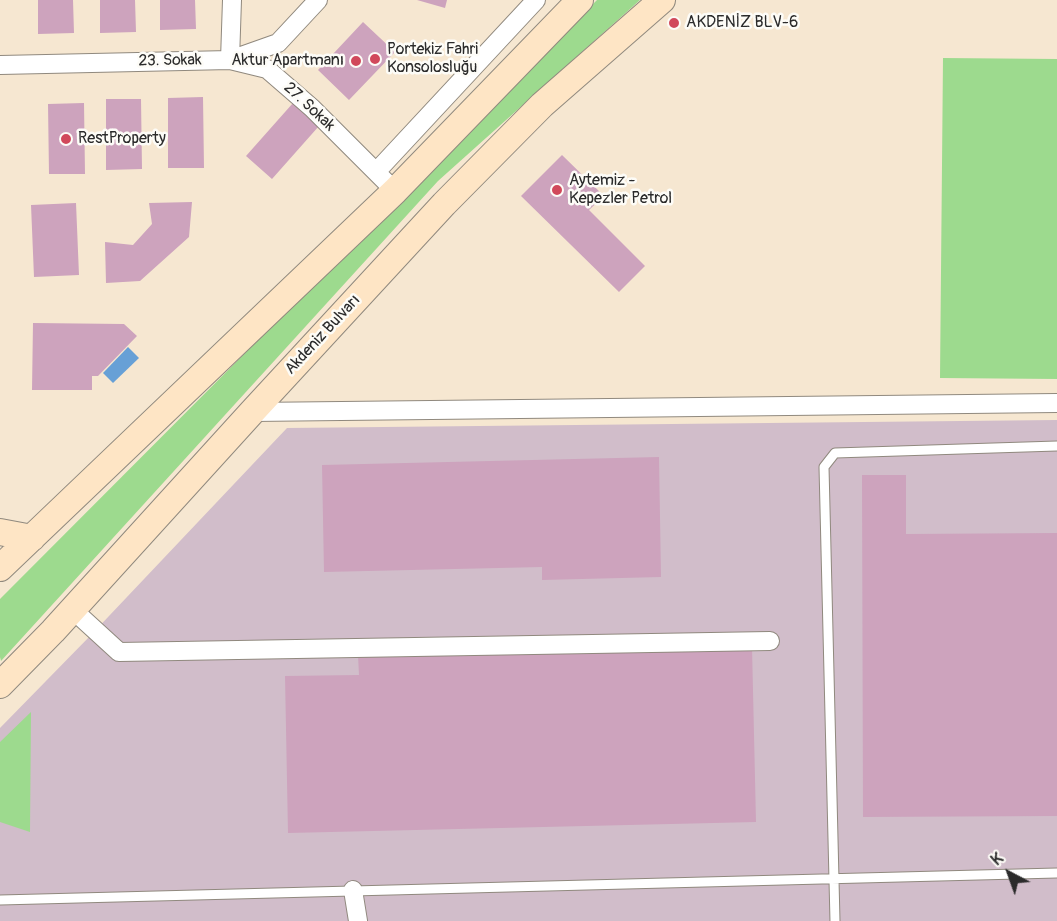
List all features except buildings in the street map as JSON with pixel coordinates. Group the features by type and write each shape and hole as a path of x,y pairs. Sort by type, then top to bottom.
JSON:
{"main road":[{"path":"0,568 395,191 580,0"},
{"name":"Akdeniz Bulvarı","path":"0,685 53,631 444,204 534,114 650,9 663,0"},
{"path":"0,532 32,538"}],"street":[{"path":"230,60 232,0"},
{"name":"23. Sokak","path":"0,65 230,60 278,43 318,0"},
{"path":"376,172 536,0"},
{"name":"27. Sokak","path":"230,60 267,69 312,108 395,191"},
{"path":"252,412 1057,403"},
{"path":"72,609 119,652 770,641"},
{"path":"353,890 358,921"}],"lane":[{"path":"835,921 824,468 835,453 1057,446"},
{"path":"0,900 1057,873"}],"shaded area":[{"path":"1057,420 1057,921 0,921 0,728 287,428"}],"green space":[{"path":"597,0 640,0 438,181 1,661 0,599"},
{"path":"943,58 1057,59 1057,379 940,378"},
{"path":"31,712 30,832 0,822 0,742"}],"water":[{"path":"128,347 139,358 113,383 103,373"}],"place":[{"name":"AKDENİZ BLV-6","path":"674,23"},
{"name":"Portekiz Fahri Konsolosluğu","path":"375,59"},
{"name":"Aktur Apartmanı","path":"356,61"},
{"name":"RestProperty","path":"66,139"},
{"name":"Aytemiz - Kepezler Petrol","path":"557,190"}]}
